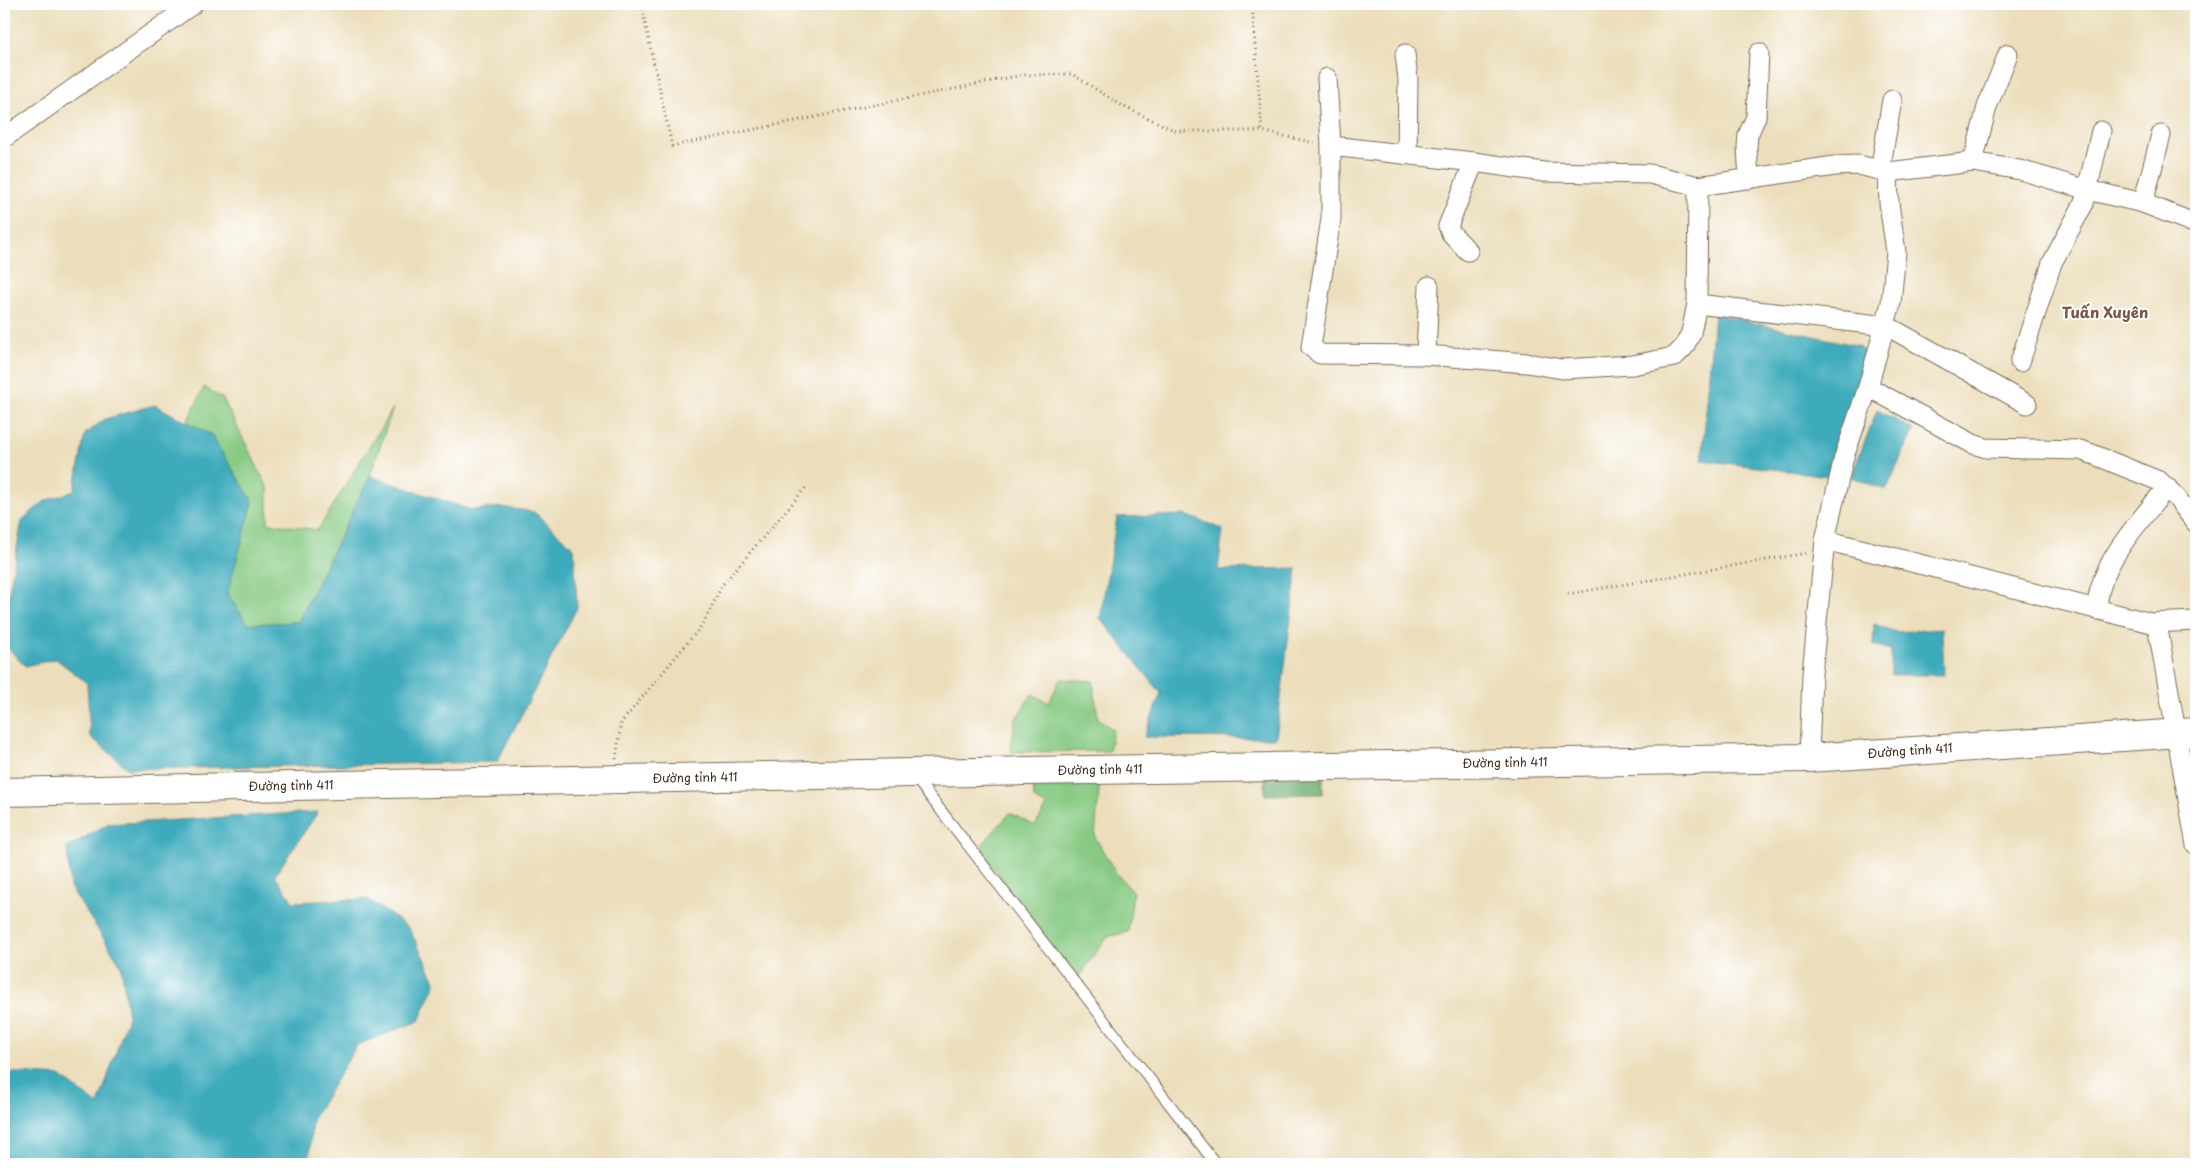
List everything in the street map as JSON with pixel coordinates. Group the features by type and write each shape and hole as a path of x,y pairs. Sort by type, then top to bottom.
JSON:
{"main road":[{"name":"Đường tỉnh 411","path":"4,792 912,773 1809,758 2186,733"}],"street":[{"path":"4,138 192,4"},
{"path":"1749,178 1747,147 1748,135 1756,117 1759,52"},
{"path":"1405,54 1408,79 1407,154"},
{"path":"1973,162 1987,107 2008,54"},
{"path":"1327,78 1332,146 1330,219 1311,347 1320,354 1426,355 1527,363 1562,369 1633,365 1674,356 1684,347 1691,334 1697,304 1698,186"},
{"path":"1809,758 1812,674 1825,545 1844,457 1886,326 1896,252 1884,171 1892,100"},
{"path":"2020,362 2050,268 2084,204 2101,130"},
{"path":"2143,203 2161,135"},
{"path":"1332,146 1544,172 1650,174 1698,186 1835,166 1858,165 1884,171 1973,162 2020,170 2088,190 2143,203 2196,224"},
{"path":"1468,251 1451,233 1448,226 1474,162"},
{"path":"1426,355 1429,286"},
{"path":"1697,304 1886,326 2027,404"},
{"path":"1868,387 1973,444 1986,448 2080,450 2159,481 2167,487 2196,523"},
{"path":"2097,610 2097,602 2112,561 2167,487"},
{"path":"1825,545 2157,624 2196,621"},
{"path":"2157,624 2186,733 2196,844"}],"lane":[{"path":"912,773 1216,1164"}],"path":[{"path":"641,4 672,146 1022,75 1062,74 1072,74 1124,107 1176,131 1262,131 1332,146"},
{"path":"1252,4 1262,131"},
{"path":"613,779 621,723 703,624 723,584 808,485"},
{"path":"1568,594 1825,545"}],"green space":[{"path":"204,387 223,399 268,488 268,523 318,530 393,408 370,476 298,622 248,624 227,594 253,502 211,435 187,422"},
{"path":"1060,679 1093,681 1098,718 1113,730 1109,751 1011,752 1015,720 1032,694 1049,703"},
{"path":"1323,776 1323,794 1265,795 1265,777"},
{"path":"1100,780 1095,837 1116,873 1133,892 1128,932 1107,937 1077,979 979,848 1010,813 1035,826 1047,806 1034,799 1033,784"}],"water":[{"path":"1714,314 1859,346 1869,356 1828,476 1702,460"},
{"path":"155,405 211,435 253,502 227,594 248,624 298,622 370,476 471,510 501,507 534,512 574,548 577,608 497,762 128,769 90,736 87,683 56,659 25,666 4,644 4,620 22,520 45,501 74,491 85,434 105,419"},
{"path":"1877,410 1914,430 1886,490 1851,477"},
{"path":"1185,515 1223,529 1218,570 1297,568 1276,738 1144,737 1161,693 1100,618 1117,517"},
{"path":"1874,624 1896,632 1942,629 1944,675 1891,675 1891,650 1873,645"},
{"path":"318,812 275,875 293,902 368,899 409,928 436,983 419,1021 357,1045 312,1120 309,1164 4,1164 4,1072 60,1076 98,1105 128,1017 121,965 70,887 67,848 107,824"}],"district":[{"name":"Tuấn Xuyên","path":"2105,313"}]}
